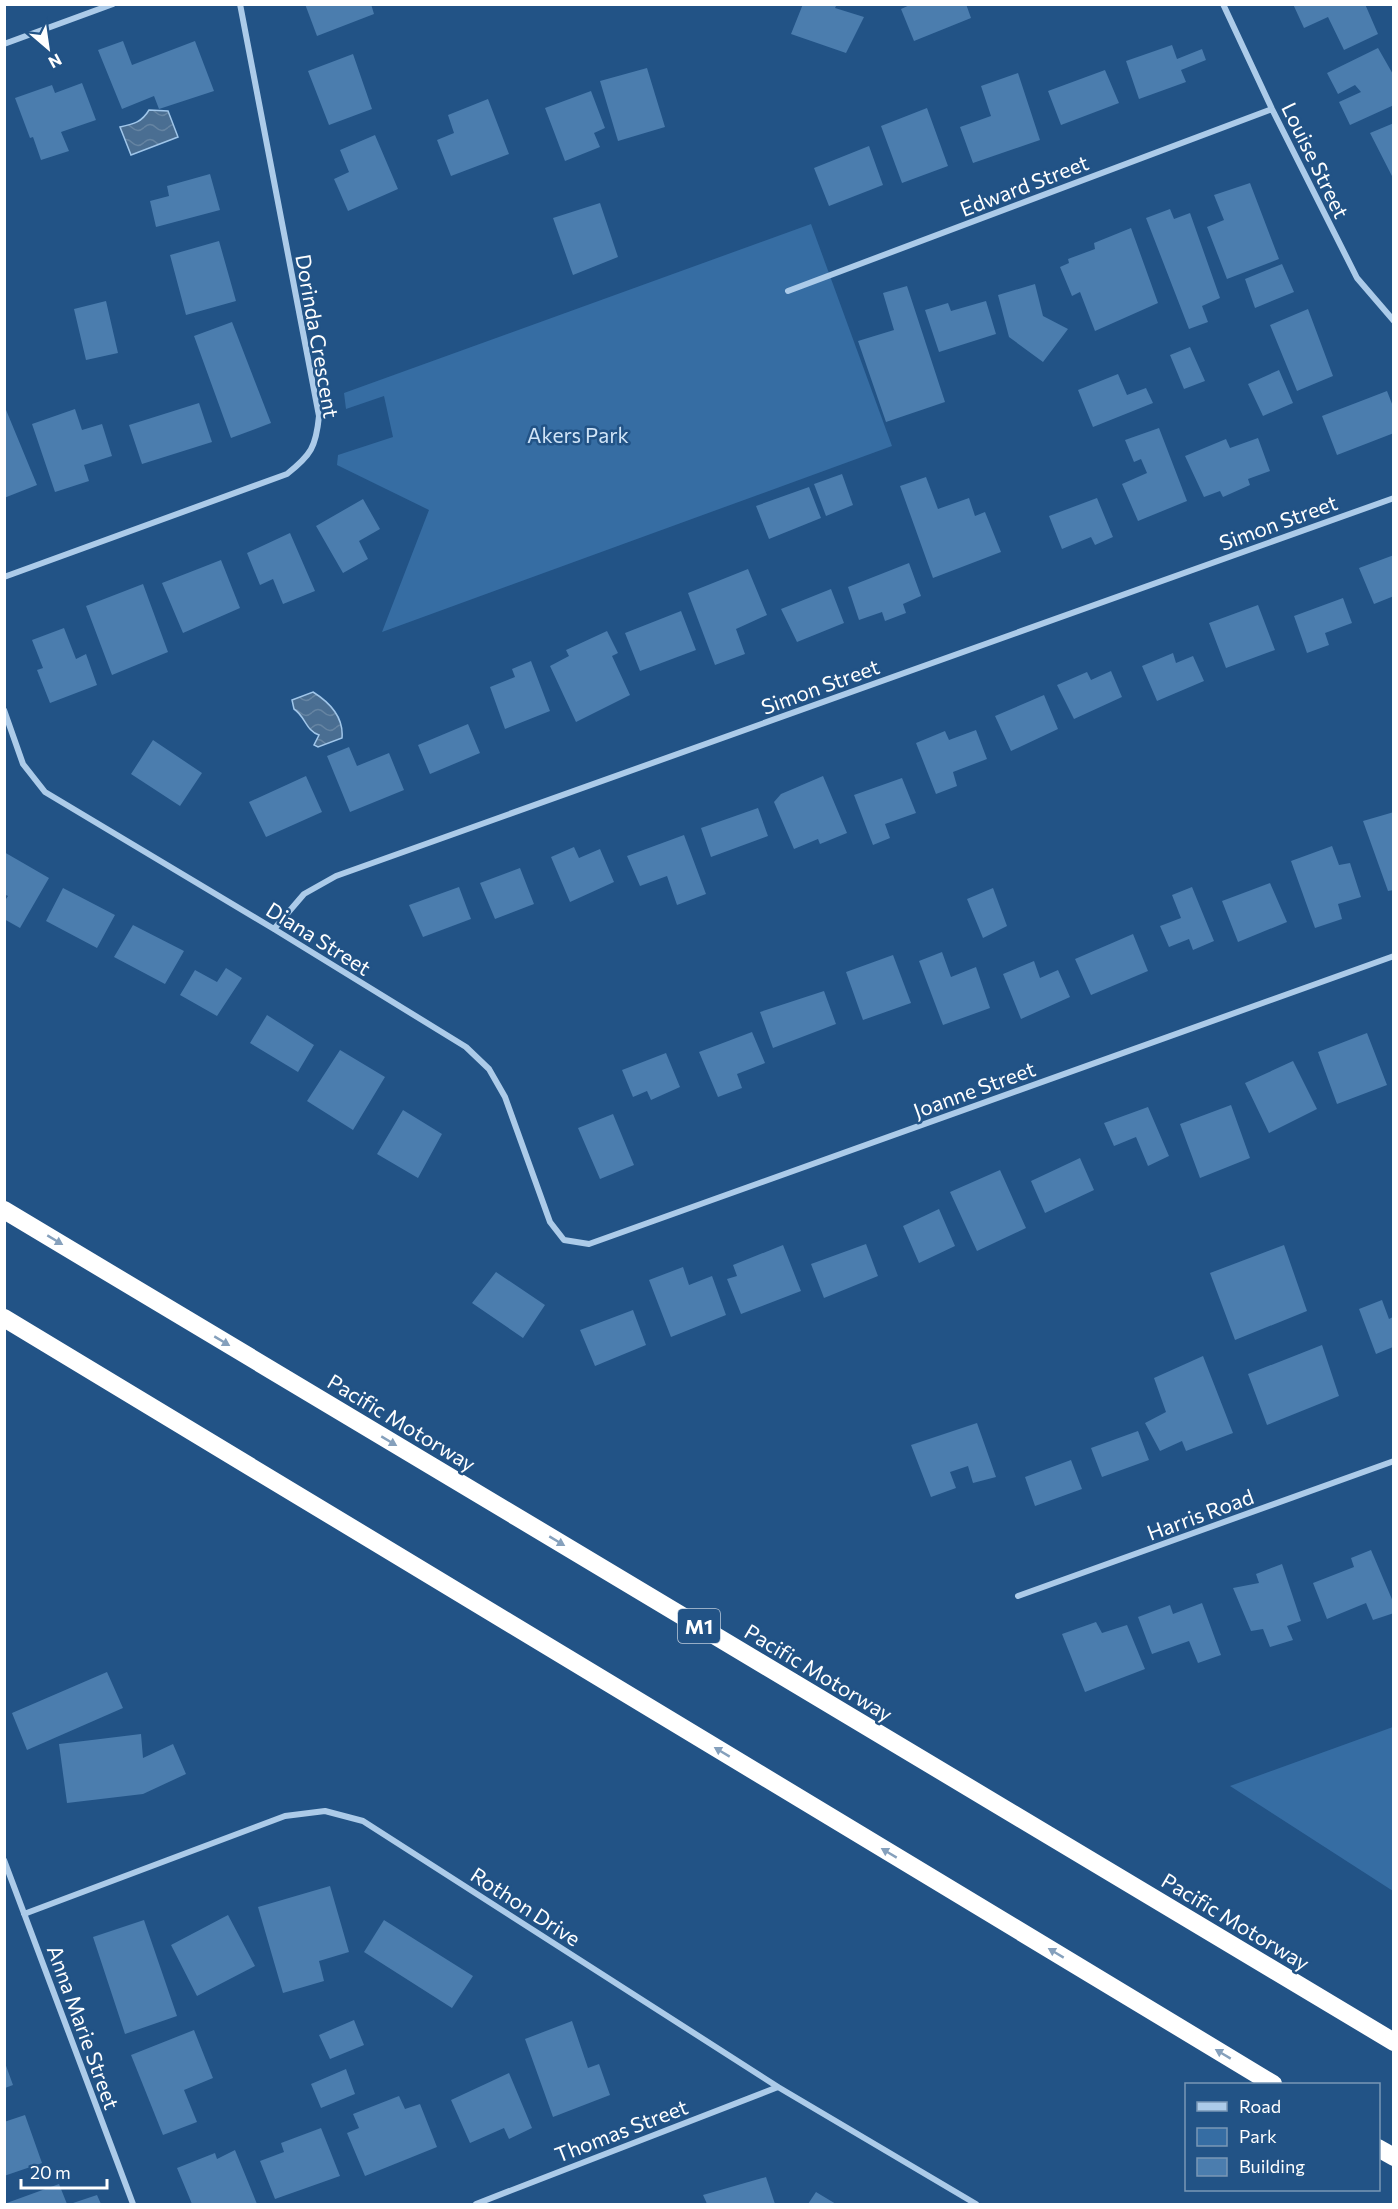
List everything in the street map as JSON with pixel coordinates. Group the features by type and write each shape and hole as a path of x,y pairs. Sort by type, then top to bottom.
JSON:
{"highway":[{"name":"Pacific Motorway","path":"4,1210 1394,2042"},
{"path":"4,1318 1270,2083"},
{"path":"1380,2149 1394,2157"}],"street":[{"path":"4,44 113,4"},
{"name":"Dorinda Crescent","path":"4,577 287,474 307,458 317,436 319,416 240,4"},
{"name":"Louise Street","path":"1223,4 1272,109 1357,278 1394,321"},
{"name":"Edward Street","path":"788,291 1272,109"},
{"name":"Simon Street","path":"274,929 304,894 336,876 1394,498"},
{"name":"Diana Street","path":"4,710 23,764 45,792 466,1047 489,1069 506,1097 550,1222 564,1240"},
{"name":"Joanne Street","path":"564,1240 589,1244 1394,956"},
{"name":"Harris Road","path":"1018,1596 1394,1461"},
{"name":"Rothon Drive","path":"24,1914 285,1816 325,1811 363,1821 778,2087 976,2205"},
{"name":"Anna Marie Street","path":"4,1860 133,2205"},
{"name":"Thomas Street","path":"477,2205 778,2087"}],"green space":[{"name":"Akers Park","path":"811,224 892,446 382,632 429,510 337,465 338,455 393,437 384,396 346,409 344,393"},
{"path":"1393,1727 1393,1891 1230,1786"}],"water":[{"path":"149,110 168,111 178,137 131,155 120,127 137,122"},
{"path":"313,692 334,710 342,730 342,738 318,747 314,745 319,735 311,730 294,709 292,700"}],"building":[{"path":"305,4 371,4 374,14 317,36"},
{"path":"803,4 837,4 835,8 864,17 846,53 791,34"},
{"path":"912,4 966,4 971,18 914,41 901,9"},
{"path":"1293,4 1365,4 1378,34 1344,50 1328,17 1304,28"},
{"path":"123,41 132,65 195,41 214,91 159,109 154,96 122,109 98,50"},
{"path":"1172,45 1177,59 1202,49 1206,60 1181,70 1186,82 1139,99 1126,61"},
{"path":"1378,48 1394,76 1394,105 1350,125 1339,102 1361,92 1355,85 1338,94 1327,73"},
{"path":"353,54 372,109 329,125 308,71"},
{"path":"647,68 665,127 618,141 600,81"},
{"path":"1105,70 1119,103 1061,125 1048,91"},
{"path":"1018,73 1040,140 973,163 960,127 991,116 981,86"},
{"path":"82,83 96,120 61,132 69,151 41,160 15,98 52,85 55,93"},
{"path":"591,91 605,128 594,133 600,147 565,161 545,108"},
{"path":"488,99 509,154 451,176 437,140 454,133 448,115"},
{"path":"927,108 948,166 902,183 881,126"},
{"path":"1394,123 1394,180 1370,133"},
{"path":"375,135 398,189 348,211 334,179 349,172 340,150"},
{"path":"869,146 883,185 829,206 814,168"},
{"path":"210,174 220,210 156,227 150,201 169,196 167,186"},
{"path":"1250,183 1279,259 1227,279 1207,227 1224,220 1214,195"},
{"path":"600,203 618,257 573,275 553,218"},
{"path":"1170,209 1174,219 1190,213 1220,298 1202,306 1208,322 1189,329 1146,218"},
{"path":"1131,228 1158,303 1095,331 1080,292 1072,296 1060,267 1069,263 1068,259 1095,249 1094,243"},
{"path":"219,241 236,301 186,315 170,255"},
{"path":"1282,264 1294,292 1255,308 1245,279"},
{"path":"1035,284 1043,316 1068,329 1043,362 1009,337 998,295"},
{"path":"907,286 945,402 886,422 858,341 894,330 883,293"},
{"path":"106,301 118,353 86,360 74,309"},
{"path":"986,301 996,334 939,352 925,310 948,303 951,311"},
{"path":"1308,309 1333,376 1297,391 1270,325"},
{"path":"232,322 271,423 231,438 194,336"},
{"path":"1190,347 1205,381 1184,389 1170,355"},
{"path":"1279,370 1293,403 1263,416 1248,384"},
{"path":"1118,374 1127,395 1146,388 1153,403 1093,427 1078,390"},
{"path":"1387,391 1394,409 1394,433 1337,455 1322,416"},
{"path":"199,403 212,442 142,464 129,425"},
{"path":"4,405 37,485 4,498"},
{"path":"75,409 82,430 102,424 112,456 84,465 89,481 55,492 32,424"},
{"path":"1159,428 1187,501 1138,521 1122,484 1147,473 1141,459 1134,462 1125,440"},
{"path":"1258,438 1270,471 1248,479 1250,485 1223,497 1220,491 1204,497 1185,456 1226,439 1230,448"},
{"path":"842,474 853,505 826,516 814,484"},
{"path":"926,477 938,509 969,498 975,516 985,512 1001,552 933,578 900,486"},
{"path":"809,487 821,518 769,539 756,506"},
{"path":"1097,498 1113,537 1095,545 1091,537 1062,549 1049,516"},
{"path":"363,499 380,529 359,541 368,559 343,573 316,526"},
{"path":"290,533 315,591 283,604 273,579 260,585 247,553"},
{"path":"1394,555 1394,596 1374,604 1359,568"},
{"path":"221,560 240,608 183,633 162,583"},
{"path":"909,563 921,596 903,604 906,613 885,621 882,612 859,620 848,587"},
{"path":"748,569 767,615 736,629 745,654 715,665 688,593"},
{"path":"143,584 168,652 112,675 86,606"},
{"path":"831,589 844,623 797,642 781,609"},
{"path":"1343,598 1352,623 1325,633 1329,645 1307,653 1294,616"},
{"path":"1258,605 1275,650 1226,668 1209,623"},
{"path":"681,611 696,650 640,671 625,633"},
{"path":"64,628 76,659 86,654 97,685 50,703 37,670 43,668 32,640"},
{"path":"607,631 618,653 612,656 630,695 576,722 550,666 569,656 566,650"},
{"path":"1173,653 1176,663 1193,656 1204,681 1157,701 1142,666"},
{"path":"531,661 550,711 505,729 490,687 515,677 512,669"},
{"path":"1111,671 1122,697 1074,719 1057,685 1087,672 1091,680"},
{"path":"1044,695 1058,729 1011,751 995,716"},
{"path":"468,724 480,753 430,774 418,745"},
{"path":"976,730 987,759 953,772 957,786 936,794 916,743 945,731 949,740"},
{"path":"153,740 202,773 180,806 131,774"},
{"path":"349,747 357,766 389,753 404,790 350,812 327,756"},
{"path":"306,776 322,812 266,837 249,802"},
{"path":"823,776 847,833 820,844 818,839 794,849 774,802 781,794"},
{"path":"902,778 916,813 885,824 890,838 873,845 854,795"},
{"path":"758,808 768,836 711,857 701,828"},
{"path":"1394,812 1394,890 1388,891 1363,821"},
{"path":"684,835 706,894 677,905 667,876 640,886 627,856"},
{"path":"1332,846 1339,865 1350,863 1361,897 1338,904 1342,919 1315,928 1291,861"},
{"path":"574,847 579,858 600,849 614,882 570,902 551,857"},
{"path":"4,852 49,878 20,928 4,919 4,902 8,896 4,894"},
{"path":"520,868 534,904 495,919 480,883"},
{"path":"1270,883 1287,922 1238,942 1222,901"},
{"path":"459,887 471,919 423,937 409,905"},
{"path":"1192,887 1214,941 1193,950 1189,939 1169,947 1160,926 1181,918 1172,895"},
{"path":"63,888 115,915 97,948 46,921"},
{"path":"993,888 1007,926 983,938 967,899"},
{"path":"133,925 184,951 165,984 114,957"},
{"path":"1133,934 1148,971 1091,995 1075,959"},
{"path":"942,952 951,977 976,967 990,1008 943,1025 919,961"},
{"path":"893,955 911,1003 863,1020 846,972"},
{"path":"1034,961 1040,978 1058,970 1070,997 1021,1019 1003,974"},
{"path":"226,968 242,978 217,1016 180,995 195,970 217,982"},
{"path":"824,991 836,1024 773,1048 760,1012"},
{"path":"267,1015 314,1045 298,1072 250,1043"},
{"path":"752,1032 765,1063 737,1074 742,1088 718,1097 699,1052"},
{"path":"1367,1033 1387,1085 1337,1104 1318,1052"},
{"path":"340,1050 385,1077 353,1130 307,1101"},
{"path":"666,1053 680,1087 651,1100 647,1091 633,1097 622,1070"},
{"path":"1293,1061 1317,1109 1269,1133 1245,1083"},
{"path":"1231,1105 1250,1158 1200,1178 1180,1124"},
{"path":"1148,1107 1169,1156 1148,1166 1136,1137 1114,1146 1104,1123"},
{"path":"403,1110 442,1134 418,1178 377,1154"},
{"path":"613,1114 634,1165 600,1179 578,1128"},
{"path":"1080,1158 1094,1190 1045,1213 1031,1181"},
{"path":"1000,1170 1026,1228 977,1251 950,1192"},
{"path":"939,1209 955,1246 919,1263 903,1226"},
{"path":"866,1244 878,1276 824,1298 811,1264"},
{"path":"783,1245 801,1291 741,1314 727,1279 737,1276 733,1265"},
{"path":"1284,1245 1307,1311 1235,1340 1210,1273"},
{"path":"683,1267 689,1285 712,1276 726,1315 671,1337 649,1280"},
{"path":"496,1272 545,1305 523,1338 472,1303"},
{"path":"1382,1300 1389,1319 1393,1317 1393,1347 1376,1354 1359,1309"},
{"path":"633,1310 646,1345 595,1366 580,1330"},
{"path":"1322,1345 1339,1396 1267,1425 1248,1374"},
{"path":"1203,1356 1233,1433 1186,1451 1182,1441 1160,1451 1145,1423 1166,1412 1154,1378"},
{"path":"977,1423 996,1477 973,1483 968,1466 950,1472 956,1488 931,1497 911,1445"},
{"path":"1138,1431 1149,1460 1102,1477 1091,1448"},
{"path":"1071,1460 1082,1489 1035,1506 1025,1477"},
{"path":"1371,1550 1394,1604 1394,1613 1373,1620 1366,1603 1327,1619 1313,1583 1354,1567 1351,1558"},
{"path":"1282,1564 1301,1621 1287,1626 1293,1640 1270,1647 1263,1629 1251,1631 1233,1588 1259,1583 1256,1574"},
{"path":"1202,1603 1221,1655 1198,1663 1189,1641 1152,1654 1138,1617 1170,1605 1173,1614"},
{"path":"1096,1622 1102,1633 1127,1625 1145,1669 1085,1692 1062,1634"},
{"path":"107,1672 123,1708 27,1750 12,1713"},
{"path":"141,1734 143,1758 173,1744 186,1774 143,1794 67,1803 59,1744"},
{"path":"330,1886 349,1952 319,1961 324,1981 283,1993 258,1907"},
{"path":"228,1915 255,1966 197,1996 171,1945"},
{"path":"144,1920 177,2016 125,2034 93,1937"},
{"path":"384,1920 473,1976 452,2008 364,1952"},
{"path":"354,2020 364,2045 330,2059 319,2035"},
{"path":"572,2021 588,2068 599,2064 610,2095 553,2117 525,2039"},
{"path":"194,2030 213,2078 184,2090 197,2122 163,2135 131,2055"},
{"path":"5,2063 13,2085 5,2088"},
{"path":"346,2069 355,2094 321,2108 311,2084"},
{"path":"509,2073 532,2128 509,2139 504,2128 470,2143 451,2100"},
{"path":"399,2096 405,2109 420,2104 437,2147 365,2176 347,2133 359,2128 353,2114"},
{"path":"25,2115 42,2163 4,2176 4,2122"},
{"path":"321,2128 340,2176 275,2199 260,2161 284,2152 281,2143"},
{"path":"235,2150 257,2204 192,2204 177,2168 215,2153 217,2159"},
{"path":"766,2177 775,2204 707,2204 703,2195"},
{"path":"59,2184 67,2204 4,2204"},
{"path":"816,2192 836,2204 808,2204"},
{"path":"97,2195 101,2204 70,2204"}]}
